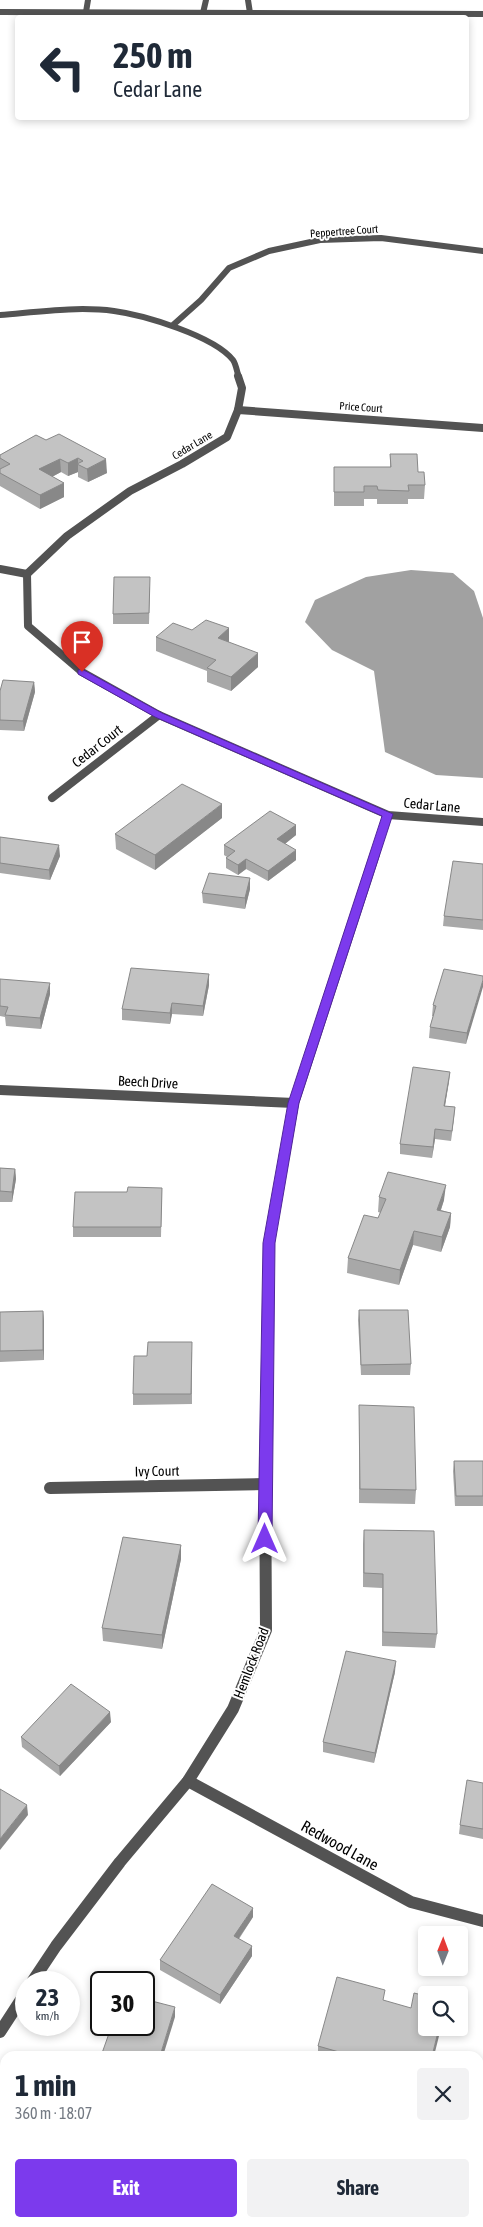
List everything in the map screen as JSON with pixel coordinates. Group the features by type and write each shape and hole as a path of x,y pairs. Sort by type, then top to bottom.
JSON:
{"street":[{"path":"86,12 88,0"},
{"path":"203,13 206,0"},
{"path":"248,0 250,13"},
{"path":"0,12 483,14"},
{"name":"Peppertree Court","path":"173,324 200,300 228,268 269,251 320,240 381,238 483,251"},
{"name":"Cedar Lane","path":"0,315 60,310 114,311 173,324 212,344 233,360 242,388 238,410 227,437 182,464 130,491 67,536 27,574 28,626 82,672 159,715 388,814 483,822"},
{"name":"Price Court","path":"238,410 483,428"},
{"path":"0,569 27,574"},
{"name":"Cedar Court","path":"52,798 159,715"},
{"name":"Hemlock Road","path":"39,1971 120,1862 188,1781 233,1709 266,1630 264,1484 269,1243 294,1103 388,814"},
{"name":"Beech Drive","path":"0,1090 294,1103"},
{"name":"Ivy Court","path":"50,1488 264,1484"},
{"name":"Redwood Lane","path":"188,1781 411,1902 483,1921"},
{"path":"0,2032 15,2009"}],"shaded area":[{"path":"411,570 453,573 474,591 483,618 483,778 436,775 385,752 374,671 332,650 305,622 315,600 366,577"}],"building":[{"path":"59,434 106,459 87,469 77,464 83,461 78,458 68,463 60,459 39,469 64,483 40,495 0,473 0,469 10,464 0,458 0,455 36,435 46,440"},
{"path":"390,454 417,454 418,472 424,472 425,485 408,485 409,491 378,490 377,486 364,486 364,492 334,492 334,467 391,467"},
{"path":"114,577 150,577 149,613 113,614"},
{"path":"206,620 229,628 218,638 258,653 231,677 207,668 216,660 156,637 173,623 192,630"},
{"path":"3,680 34,682 23,721 0,720 0,691"},
{"path":"182,784 222,804 155,855 115,834"},
{"path":"270,811 296,825 277,839 296,850 268,871 246,859 238,865 226,858 235,851 224,845"},
{"path":"0,837 59,845 49,870 0,863"},
{"path":"453,861 483,864 483,920 444,916"},
{"path":"209,873 250,878 245,898 202,893"},
{"path":"131,968 209,974 203,1006 172,1003 170,1013 122,1009"},
{"path":"444,969 483,976 467,1033 430,1027 436,1006 433,1005"},
{"path":"0,979 50,983 40,1018 5,1015 8,1007 0,1006"},
{"path":"413,1067 450,1072 444,1106 455,1107 452,1131 435,1129 433,1147 400,1144"},
{"path":"0,1168 15,1169 12,1192 0,1191"},
{"path":"388,1172 446,1185 437,1210 451,1213 442,1237 414,1231 400,1270 348,1258 364,1215 378,1218 386,1199 379,1197"},
{"path":"128,1187 162,1188 161,1227 73,1227 75,1192 127,1192"},
{"path":"359,1310 408,1310 411,1364 361,1365"},
{"path":"43,1311 43,1350 0,1351 0,1312"},
{"path":"148,1342 192,1342 191,1394 133,1394 134,1356 147,1356"},
{"path":"359,1405 414,1407 416,1490 360,1489"},
{"path":"454,1461 483,1461 483,1496 456,1496"},
{"path":"364,1530 434,1531 437,1634 383,1632 383,1574 364,1573"},
{"path":"123,1537 181,1545 162,1635 102,1628"},
{"path":"346,1651 396,1661 375,1753 323,1742"},
{"path":"71,1684 110,1712 59,1766 21,1737"},
{"path":"467,1780 483,1783 483,1829 460,1825"},
{"path":"0,1789 27,1805 0,1839"},
{"path":"212,1884 253,1908 234,1936 252,1946 220,1995 160,1960"},
{"path":"337,1977 385,1990 383,2000 411,2008 414,1993 418,1994 418,2036 437,2036 433,2051 336,2051 318,2046"},
{"path":"155,2002 175,2007 162,2051 103,2051 108,2036 155,2036"}],"route":[{"path":"82,672 159,715 388,814 294,1103 269,1243 264,1484 265,1539"}]}
